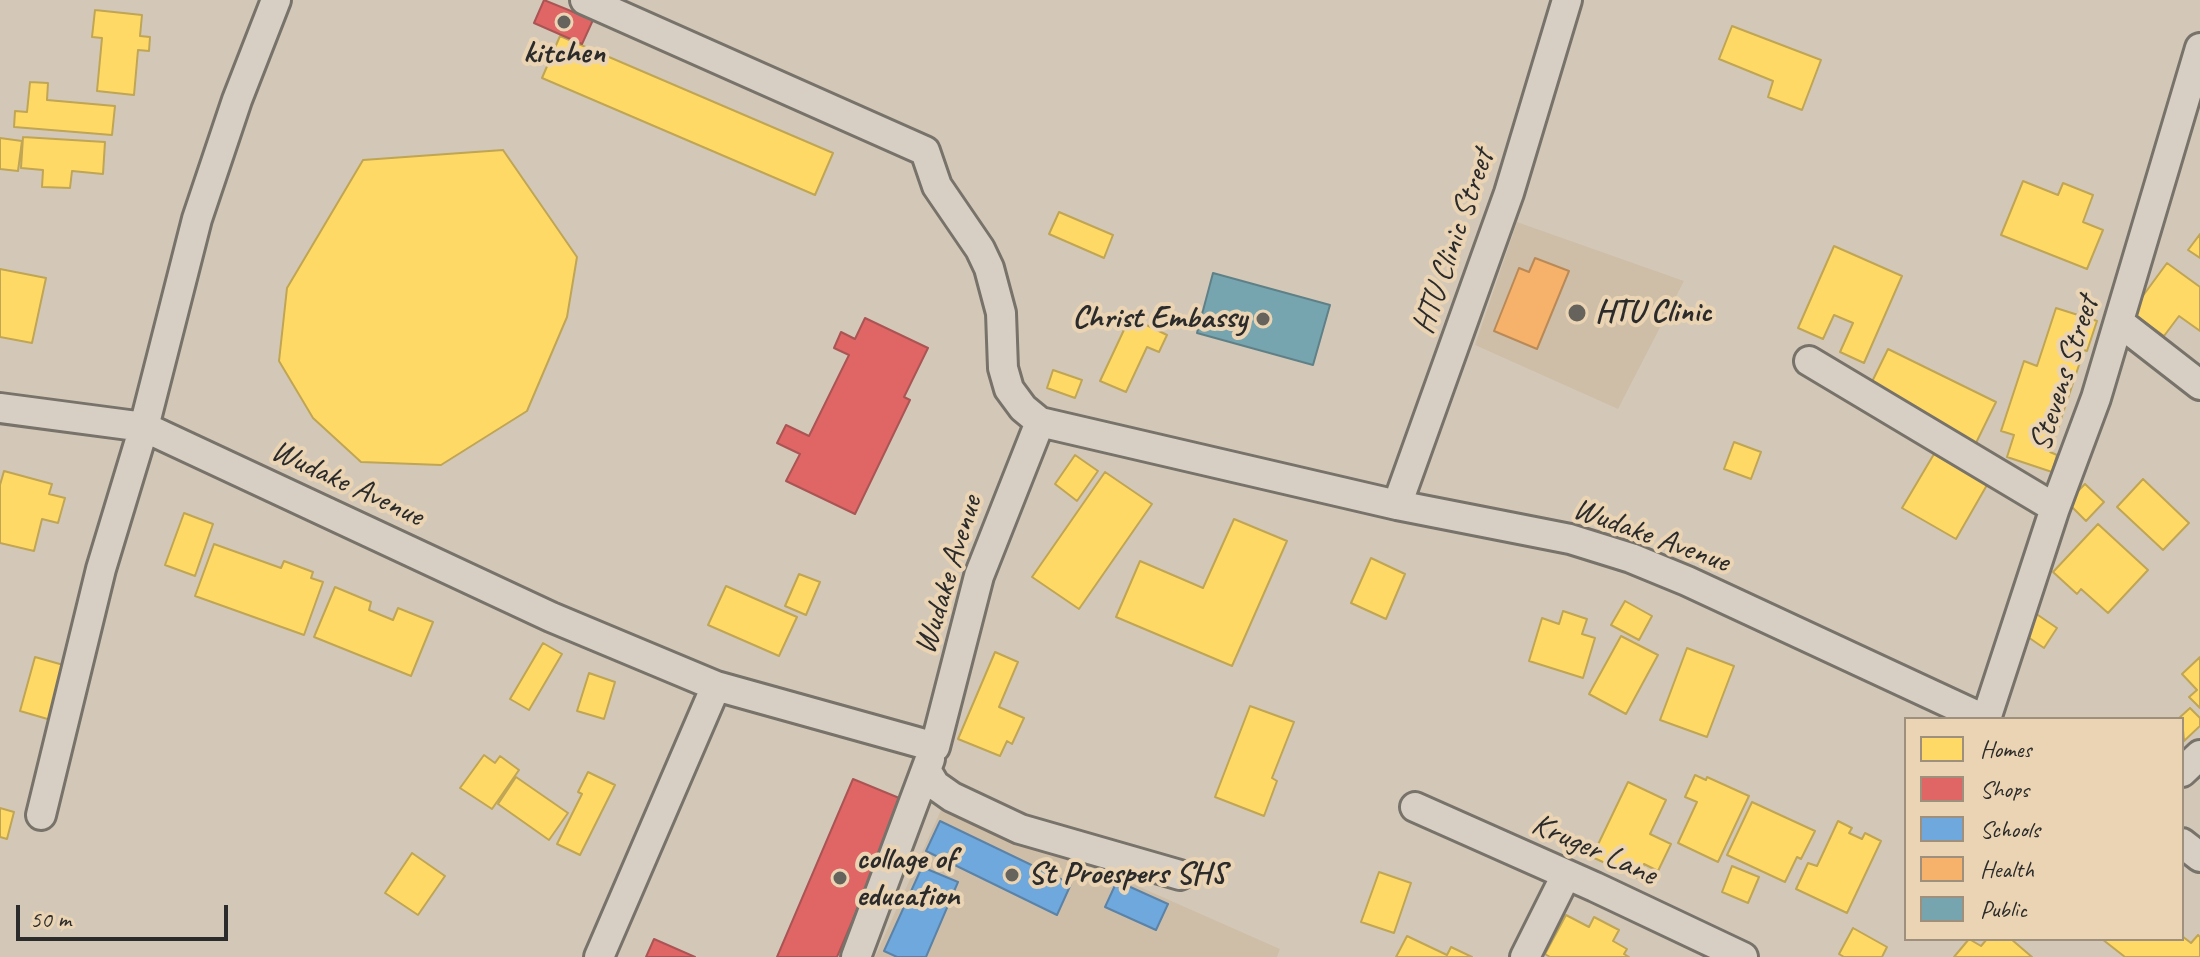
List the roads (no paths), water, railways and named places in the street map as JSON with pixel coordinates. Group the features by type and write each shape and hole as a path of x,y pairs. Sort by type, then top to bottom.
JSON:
{"street":[{"path":"41,815 101,569 144,427 197,219 237,100 276,0"},
{"path":"585,0 925,151 937,186 980,249 989,268 1001,313 1003,368 1009,389 1023,408 1040,422"},
{"name":"HTU Clinic Street","path":"1397,505 1509,193 1567,0"},
{"name":"Stevens Street","path":"1986,717 2055,508 2096,398 2200,48"},
{"path":"2119,322 2200,385"},
{"path":"1809,361 2055,508"},
{"name":"Wudake Avenue","path":"0,408 144,427 551,617 716,686 930,758 979,576 1040,422 1397,505 1570,539 1631,558 1981,717"},
{"path":"599,957 716,686"},
{"path":"2184,770 2200,755"},
{"path":"930,758 935,785 952,797 1020,829 1180,875"},
{"path":"856,957 930,758"},
{"name":"Kruger Lane","path":"1415,807 1743,957"},
{"path":"2184,845 2200,857"},
{"path":"1525,957 1566,875"}],"place":[{"name":"kitchen","path":"564,22"},
{"name":"HTU Clinic","path":"1577,313"},
{"name":"Christ Embassy","path":"1263,319"},
{"name":"St Proespers SHS","path":"1012,875"},
{"name":"collage of education","path":"840,878"}]}
